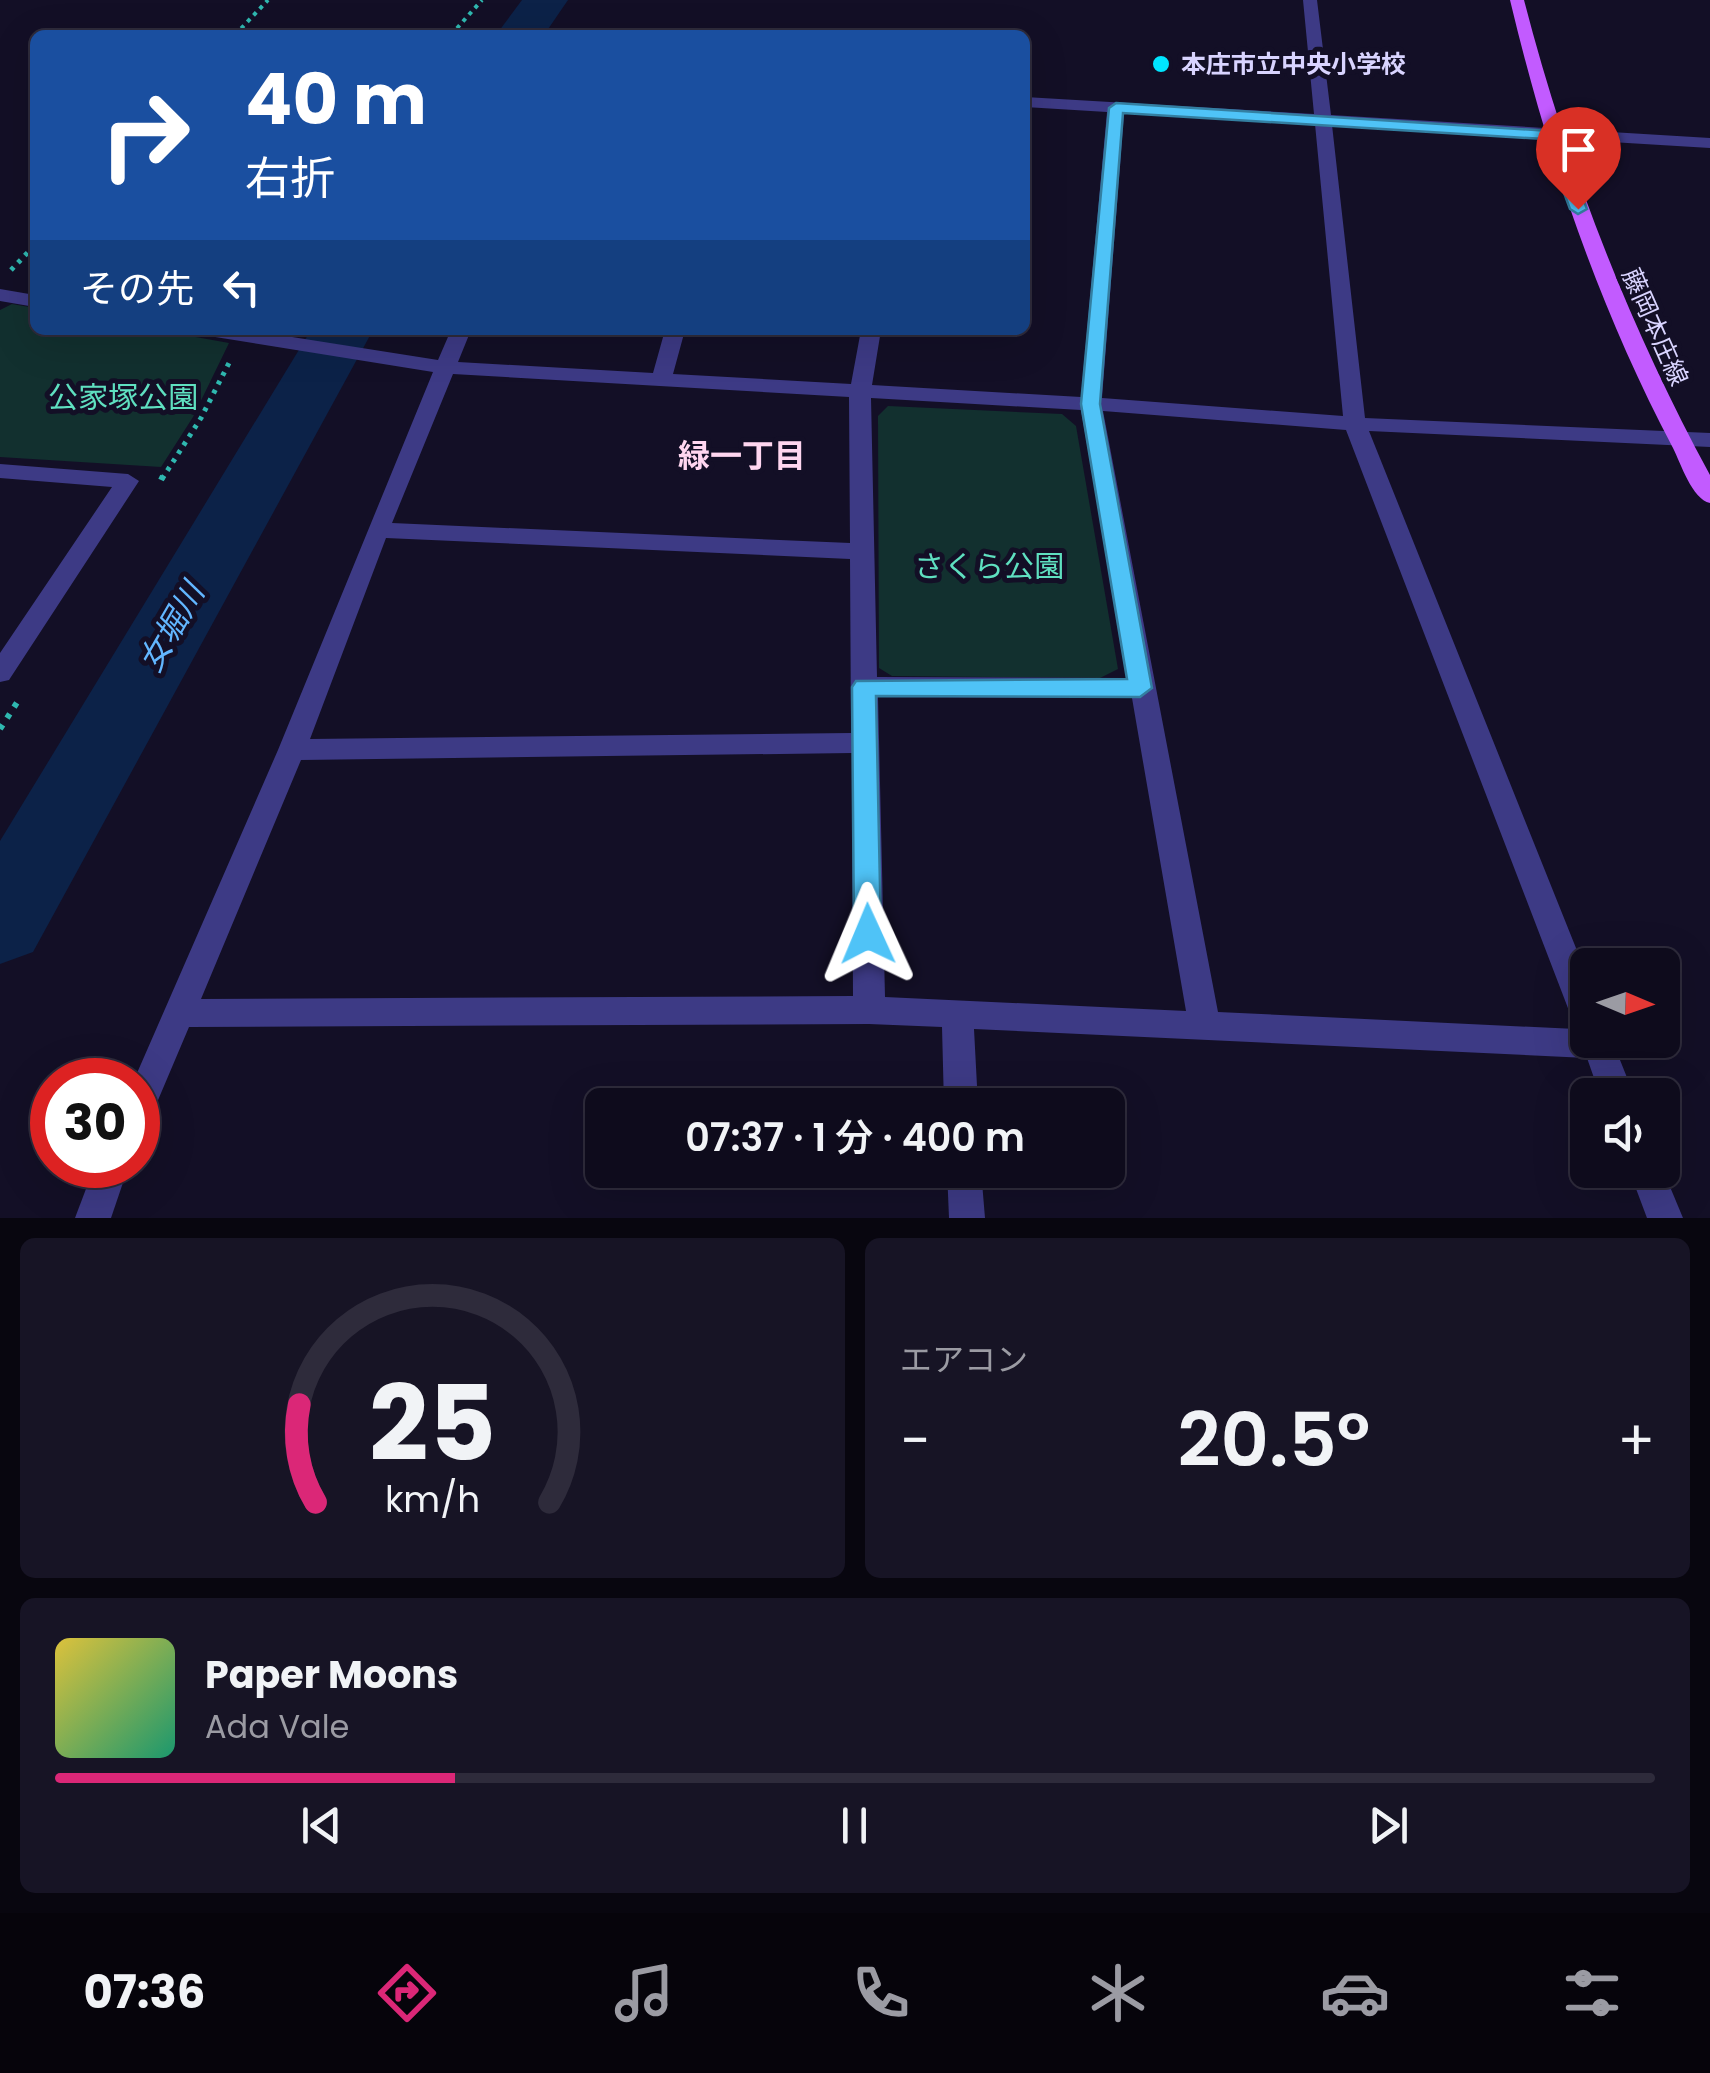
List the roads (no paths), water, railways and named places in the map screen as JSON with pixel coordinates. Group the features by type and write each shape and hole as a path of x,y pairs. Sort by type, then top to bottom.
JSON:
{"main road":[{"name":"藤岡本庄線","path":"1518,0 1550,135 1606,282 1679,440 1710,496"}],"street":[{"path":"1310,0 1355,424 1570,973"},
{"path":"1030,102 1710,144"},
{"path":"1116,108 1090,404 1205,1026"},
{"path":"0,295 30,300"},
{"path":"239,335 443,367 1090,404 1355,424 1710,440"},
{"path":"159,1058 292,750 458,335"},
{"path":"660,380 674,335"},
{"path":"869,1010 860,393 871,335"},
{"path":"0,471 128,481 0,672"},
{"path":"377,530 862,552"},
{"path":"864,687 1140,688"},
{"path":"292,750 865,743"},
{"path":"179,1012 869,1010 1205,1026 1570,1034"},
{"path":"957,1014 960,1088"},
{"path":"93,1218 104,1188"},
{"path":"965,1188 967,1218"},
{"path":"1653,1188 1665,1218"}],"waterway":[{"name":"女堀川","path":"524,30 545,0"},
{"name":"女堀川","path":"0,924 339,335"}],"place":[{"name":"本庄市立中央小学校","path":"1161,64"}],"district":[{"name":"緑一丁目","path":"742,455"}],"park label":[{"name":"公家塚公園","path":"123,397"},
{"name":"さくら公園","path":"989,566"}]}
